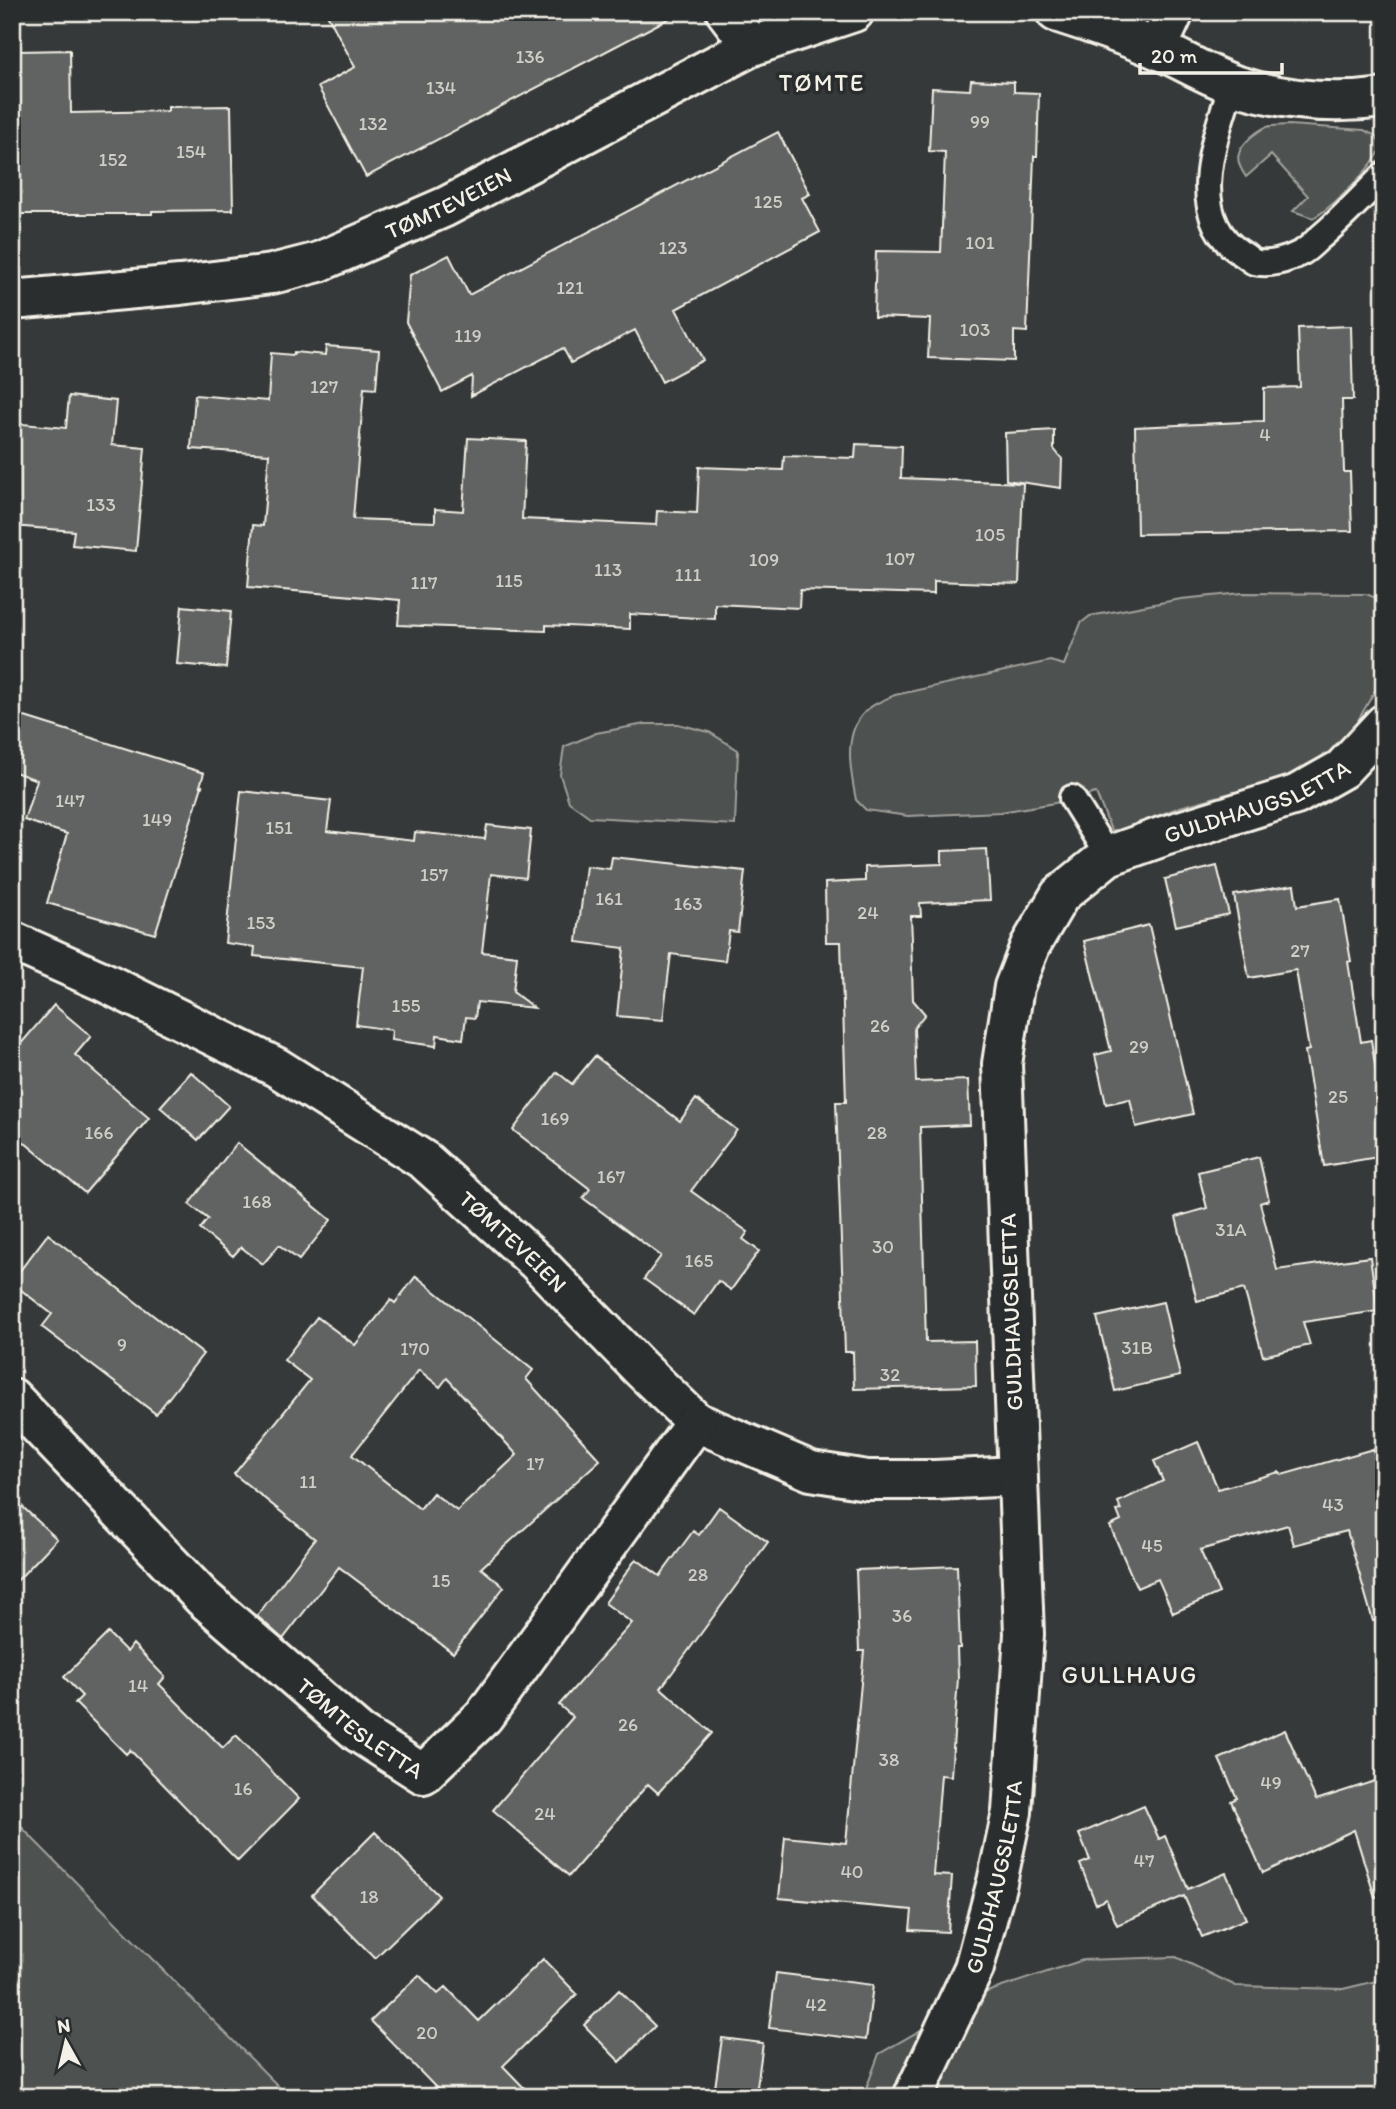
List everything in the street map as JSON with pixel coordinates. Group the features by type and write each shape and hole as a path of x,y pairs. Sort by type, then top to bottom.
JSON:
{"street":[{"path":"726,12 752,46"},
{"name":"TØMTEVEIEN","path":"12,300 272,274 318,262 445,207 752,46 854,12"},
{"path":"1056,12 1097,24 1232,84 1289,99 1326,102 1384,98"},
{"path":"1157,49 1174,12"},
{"name":"GULDHAUGSLETTA","path":"913,2097 974,1968 1012,1812 1024,1634 1002,1064 1014,987 1030,946 1060,895 1108,856 1296,795 1342,768 1384,724"},
{"name":"TØMTEVEIEN","path":"12,941 104,982 276,1067 425,1161 537,1262 696,1422 811,1471 867,1480 1017,1476"},
{"name":"TØMTESLETTA","path":"12,1398 203,1598 359,1733 423,1774 484,1716 696,1422"}],"lane":[{"path":"1232,84 1213,146 1208,178 1210,208 1219,233 1254,262 1274,263 1303,253 1384,175"},
{"path":"1072,799 1108,856"}],"shaded area":[{"path":"1289,125 1364,130 1374,135 1383,145 1372,163 1352,185 1313,218 1293,211 1308,196 1271,155 1246,177 1238,161 1242,147 1260,130"},
{"path":"1242,593 1366,594 1384,601 1384,675 1353,729 1325,757 1295,775 1180,807 1121,830 1111,830 1096,793 1001,812 908,816 866,810 856,800 850,756 852,734 862,715 877,703 895,695 1050,661 1064,665 1081,623 1090,616 1181,599"},
{"path":"645,724 678,724 709,732 738,750 735,825 590,817 569,802 560,775 564,747 596,733"},
{"path":"12,1817 34,1840 289,2097 12,2097"},
{"path":"1176,1957 1236,1986 1343,1989 1384,1979 1384,2097 863,2097 879,2054 987,1992 1083,1960"}],"building":[{"path":"326,12 681,12 366,177 318,87 355,67"},
{"path":"70,50 71,113 168,111 168,107 231,106 233,210 152,211 152,214 12,214 12,113 20,113 18,51"},
{"path":"971,80 1014,82 1014,92 1039,93 1027,332 1014,331 1014,361 928,358 930,319 874,317 876,251 941,252 945,152 929,151 932,88 970,90"},
{"path":"778,132 810,194 802,198 820,232 676,309 703,360 662,382 635,330 571,363 563,348 471,396 472,376 442,392 406,322 410,275 449,255 469,295"},
{"path":"1351,326 1353,400 1342,400 1344,472 1350,472 1352,531 1137,534 1135,427 1264,421 1264,388 1300,387 1298,328"},
{"path":"326,346 379,350 376,389 364,388 353,519 435,522 435,509 463,511 468,438 526,441 522,519 656,525 657,511 697,513 699,467 783,470 784,456 855,458 856,444 902,446 901,478 1023,483 1019,584 934,581 934,594 800,590 799,608 715,604 715,619 630,614 630,629 546,625 546,631 398,625 400,600 248,587 253,525 263,526 269,454 191,449 195,395 268,401 271,353 325,355"},
{"path":"69,396 116,401 112,445 145,448 136,551 72,545 74,531 12,526 12,423 66,428"},
{"path":"1054,430 1054,449 1062,459 1061,488 1006,480 1005,433"},
{"path":"182,606 231,611 226,668 177,664"},
{"path":"12,713 204,773 155,934 47,903 67,834 24,820 37,780 12,771"},
{"path":"241,791 331,801 327,831 414,841 415,832 485,839 487,825 531,830 526,878 491,874 482,952 517,956 513,992 534,1008 477,1002 475,1018 466,1017 463,1039 437,1035 436,1046 391,1040 392,1030 356,1025 363,967 254,956 255,947 225,943"},
{"path":"987,849 990,900 920,903 921,916 911,916 913,1000 925,1014 914,1028 916,1082 968,1080 970,1125 920,1127 926,1342 975,1341 976,1386 854,1389 853,1352 845,1352 836,1102 846,1102 841,942 826,942 825,883 865,881 865,867 942,864 942,851"},
{"path":"612,857 745,871 738,932 729,931 725,961 671,954 663,1020 617,1016 624,948 577,942 586,866 610,869"},
{"path":"1217,866 1229,914 1176,926 1165,879"},
{"path":"1294,885 1297,906 1340,899 1361,1042 1371,1040 1384,1119 1384,1156 1324,1166 1305,1051 1309,1050 1296,970 1249,978 1234,895"},
{"path":"1149,925 1193,1114 1136,1127 1130,1099 1106,1104 1095,1055 1111,1051 1084,941"},
{"path":"54,1005 91,1036 75,1055 149,1118 85,1193 12,1132 12,1054"},
{"path":"595,1056 680,1121 696,1099 737,1130 691,1191 748,1232 743,1239 759,1251 731,1290 718,1281 694,1315 644,1279 661,1256 583,1198 590,1189 513,1130 557,1072 572,1084"},
{"path":"191,1072 229,1106 198,1140 160,1107"},
{"path":"237,1143 331,1220 299,1260 279,1245 263,1264 241,1247 233,1256 200,1229 208,1219 189,1204"},
{"path":"1259,1157 1269,1200 1260,1203 1277,1270 1370,1257 1378,1311 1303,1322 1310,1345 1263,1356 1244,1289 1197,1301 1176,1217 1207,1208 1198,1172"},
{"path":"48,1234 203,1354 156,1414 42,1327 52,1314 12,1283"},
{"path":"416,1276 533,1370 526,1379 600,1460 481,1568 504,1587 453,1653 339,1567 283,1639 257,1616 315,1539 234,1474 310,1380 284,1360 317,1317 355,1345 391,1300 395,1303","holes":["419,1370 440,1387 447,1378 517,1455 457,1511 433,1493 420,1509 352,1455"]},
{"path":"1163,1302 1180,1376 1115,1391 1097,1317"},
{"path":"1198,1442 1218,1489 1279,1472 1282,1475 1373,1449 1384,1487 1384,1619 1373,1621 1347,1531 1294,1545 1288,1525 1200,1550 1219,1593 1173,1613 1158,1579 1137,1588 1110,1526 1121,1521 1117,1511 1121,1510 1118,1502 1163,1481 1154,1461"},
{"path":"12,1497 57,1539 12,1586"},
{"path":"719,1507 768,1542 661,1688 712,1733 658,1793 648,1784 569,1876 493,1810 573,1717 559,1705 632,1623 605,1603 636,1559 660,1576 693,1531 699,1535"},
{"path":"957,1566 960,1648 957,1648 958,1678 951,1776 941,1775 933,1875 952,1876 948,1932 910,1930 912,1910 779,1898 785,1837 846,1843 864,1651 859,1651 856,1570"},
{"path":"108,1633 127,1652 133,1644 165,1677 159,1684 223,1748 236,1735 299,1799 238,1861 130,1750 126,1754 75,1703 82,1696 64,1677"},
{"path":"1285,1730 1316,1800 1384,1778 1384,1895 1375,1897 1354,1830 1263,1873 1231,1801 1237,1798 1219,1759"},
{"path":"1144,1806 1159,1839 1165,1836 1188,1889 1226,1873 1246,1919 1202,1937 1184,1896 1117,1925 1106,1899 1096,1904 1080,1864 1090,1860 1079,1834"},
{"path":"375,1832 439,1896 375,1958 312,1895"},
{"path":"543,1959 577,1994 503,2066 533,2097 445,2097 371,2021 419,1975 438,1994 446,1987 479,2021"},
{"path":"776,1973 873,1985 866,2040 769,2028"},
{"path":"619,1990 655,2026 620,2062 584,2025"},
{"path":"722,2038 763,2043 756,2094 715,2088"}],"district":[{"name":"TØMTE","path":"822,83"},
{"name":"GULLHAUG","path":"1130,1675"}]}
